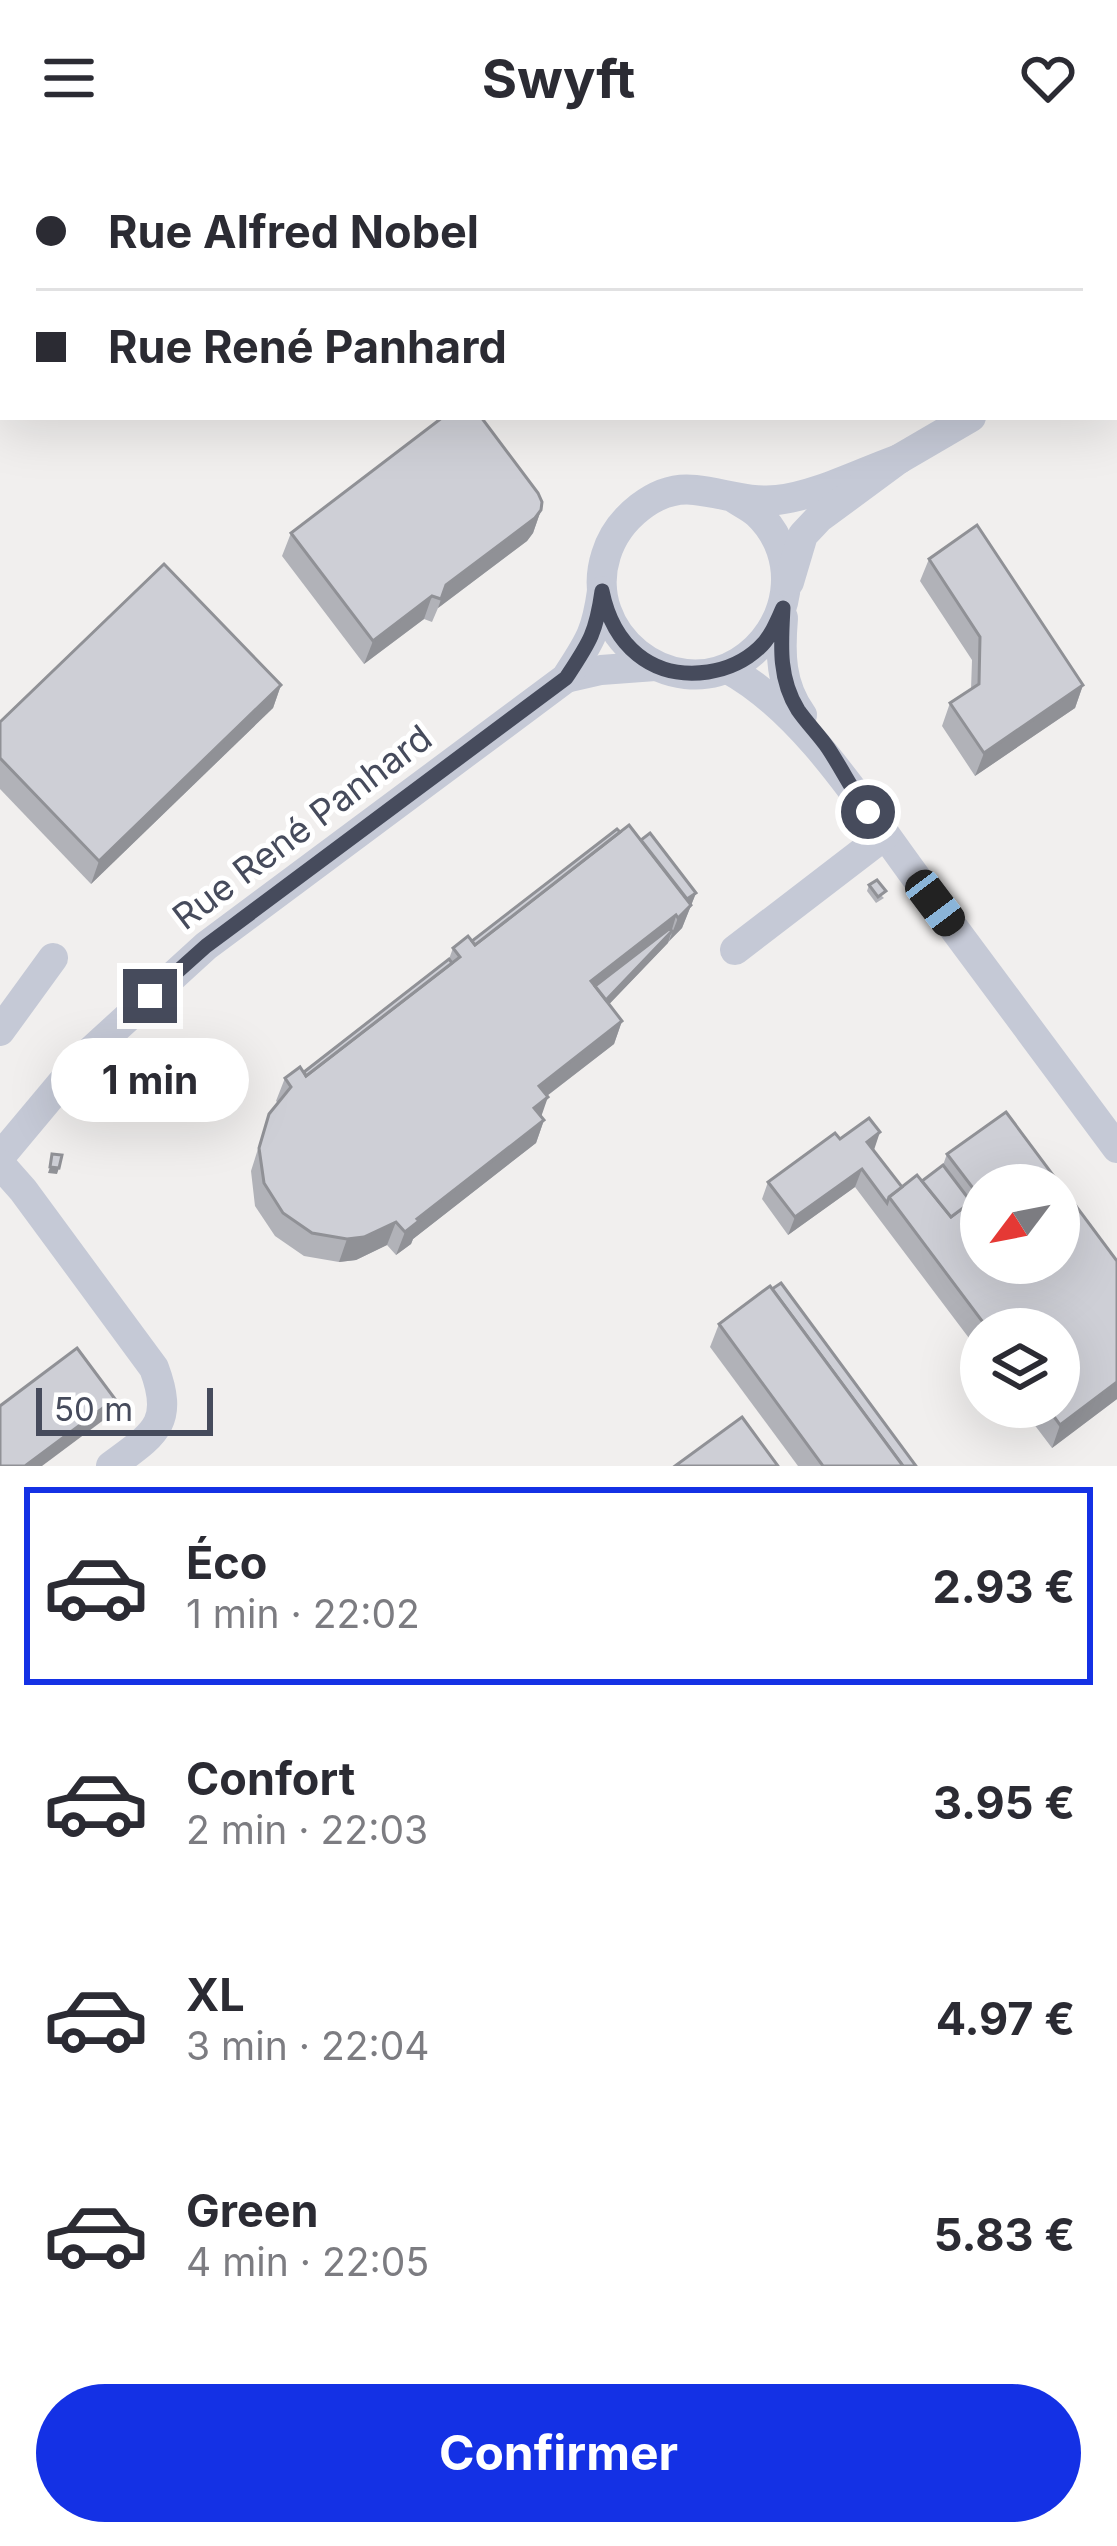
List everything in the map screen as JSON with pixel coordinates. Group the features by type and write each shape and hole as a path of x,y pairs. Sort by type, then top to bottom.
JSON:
{"street":[{"path":"899,459 776,500 690,489 658,496 636,509 615,532 604,558 602,591 616,632 630,650 656,666 687,675 728,669 756,652 770,635 803,536 818,518 899,459 966,420"},
{"path":"734,498 757,514 777,540 783,555 784,678 796,708 830,750 852,790"},
{"name":"Rue René Panhard","path":"0,1160 81,1060 206,946 566,678 598,624 602,591"},
{"name":"Rue René Panhard","path":"566,678 656,666"},
{"path":"728,669 755,683 783,707 852,790 1117,1148"},
{"path":"735,950 884,835"},
{"path":"0,1031 52,958"},
{"path":"0,1160 154,1368 164,1394 160,1422 111,1466"}],"building":[{"path":"439,420 483,420 542,502 535,518 446,585 441,599 432,596 373,641 291,533"},
{"path":"977,525 1083,685 984,753 950,703 979,684 980,637 929,559"},
{"path":"164,564 281,685 99,861 0,758 0,722"},
{"path":"629,825 691,905 591,981 622,1021 539,1086 548,1097 534,1108 544,1120 405,1232 396,1222 364,1237 347,1239 312,1233 283,1213 264,1183 259,1148 269,1114 291,1087 285,1078 300,1067 306,1076 460,957 453,948 468,936 475,945"},
{"path":"617,829 620,832 475,945 472,941"},
{"path":"650,833 696,893 687,899 641,840"},
{"path":"877,880 886,891 878,897 869,885"},
{"path":"672,931 606,1000 595,986"},
{"path":"449,959 452,963 306,1076 304,1072"},
{"path":"1006,1112 1045,1164 960,1164 960,1171 947,1154"},
{"path":"869,1118 880,1132 867,1142 902,1187 887,1203 862,1169 795,1217 768,1182 835,1133 840,1139"},
{"path":"52,1154 62,1155 59,1168 50,1167"},
{"path":"943,1165 960,1187 960,1210 951,1217 922,1181"},
{"path":"917,1175 951,1217 960,1210 960,1284 1080,1284 1080,1211 1117,1261 1117,1382 1080,1410 1080,1308 972,1308 889,1197"},
{"path":"781,1283 916,1466 903,1466 772,1289"},
{"path":"770,1286 903,1466 823,1466 719,1324"},
{"path":"77,1348 115,1399 25,1466 0,1466 0,1406"},
{"path":"742,1417 778,1466 675,1466"}],"route":[{"path":"150,996 206,946 566,678 598,624 602,591 605,609 630,650 656,666 687,675 728,669 756,652 783,608 784,678 796,708 830,750 868,812"}]}
